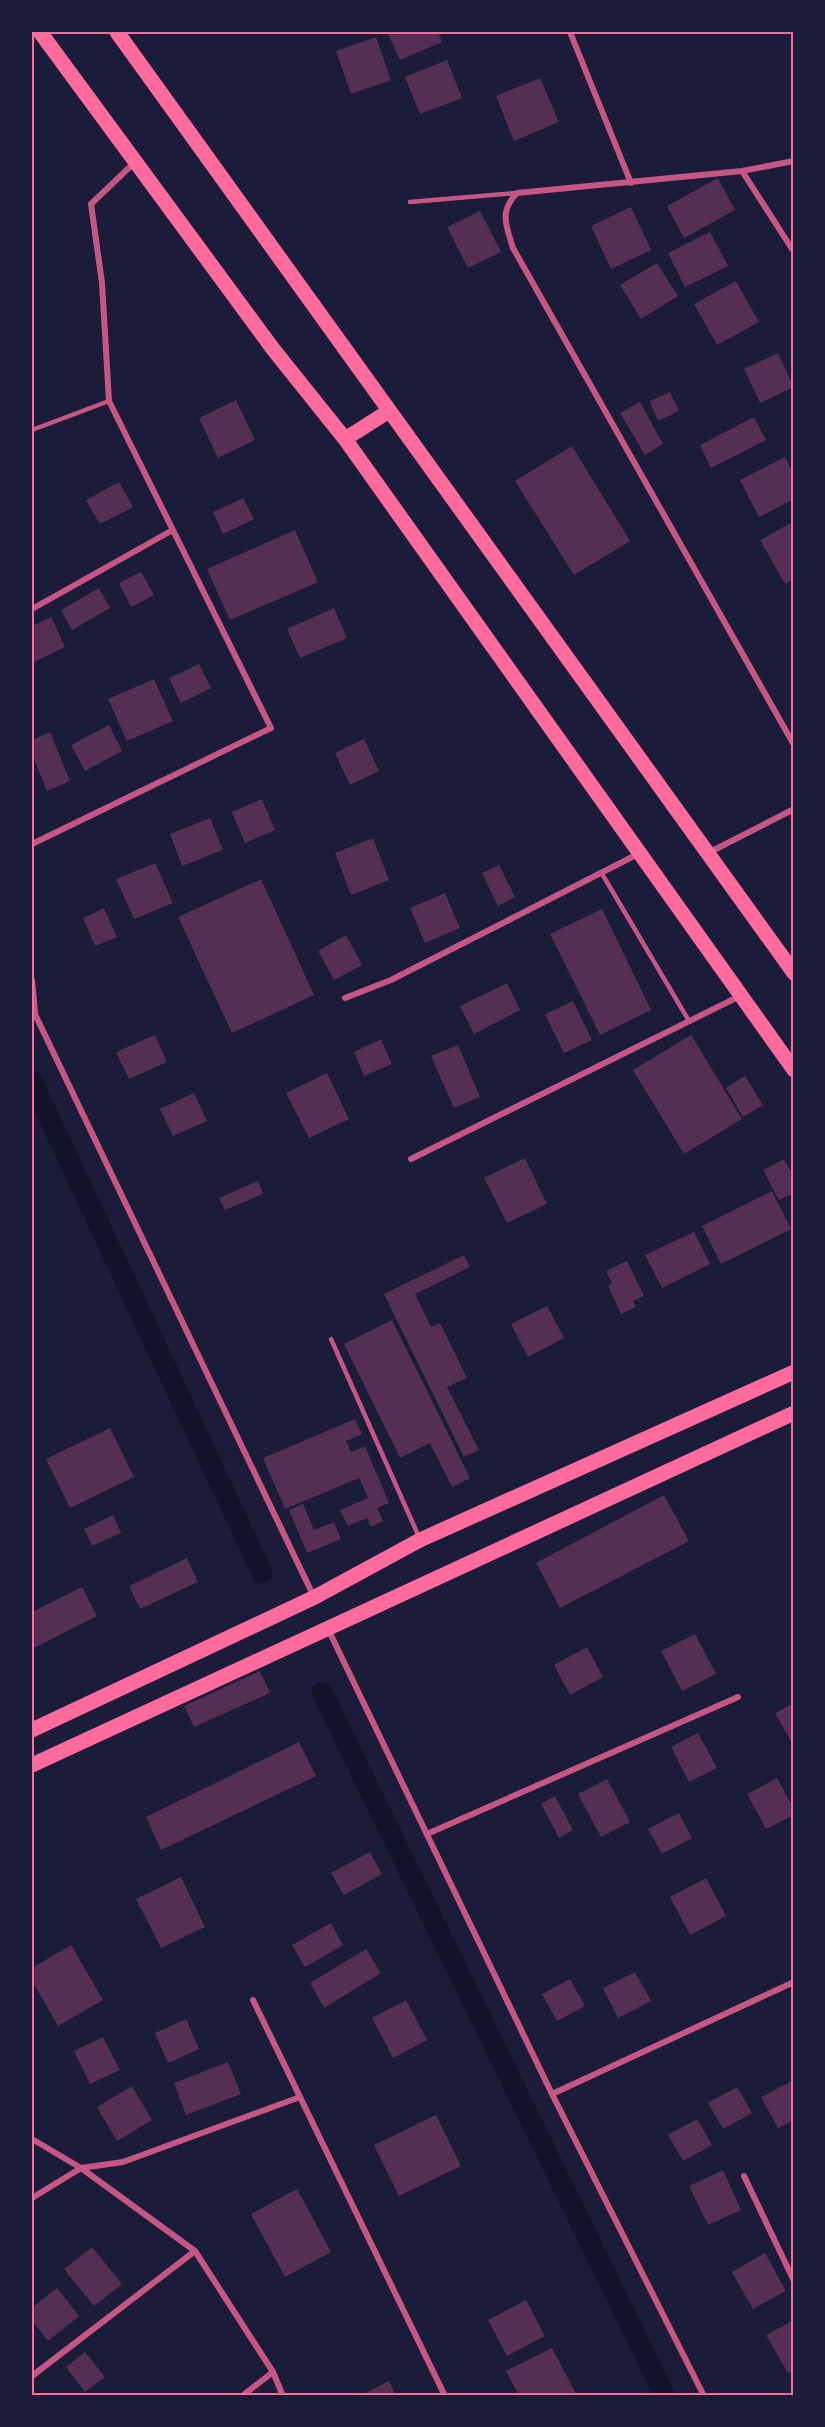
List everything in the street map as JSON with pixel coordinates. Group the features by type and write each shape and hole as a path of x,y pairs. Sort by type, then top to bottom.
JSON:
{"main road":[{"path":"40,32 273,349 345,439 794,1070"},
{"path":"117,32 794,973"},
{"path":"345,439 388,411"},
{"path":"32,1730 315,1597 420,1540 794,1372"},
{"path":"32,1766 794,1413"}],"street":[{"path":"570,32 631,183"},
{"path":"32,844 271,728 171,531 110,401 102,283 92,204 136,161"},
{"path":"794,161 742,171 517,193 507,203 503,218 513,248 794,745"},
{"path":"742,171 794,252"},
{"path":"32,609 171,531"},
{"path":"709,853 794,808"},
{"path":"345,998 391,980 641,852"},
{"path":"32,980 33,1010 315,1597"},
{"path":"411,1159 741,995"},
{"path":"328,1629 552,2094 704,2396"},
{"path":"427,1834 738,1697"},
{"path":"552,2094 794,1982"},
{"path":"252,2000 445,2396"},
{"path":"32,2198 81,2169 123,2162 300,2097"},
{"path":"32,2139 81,2169 195,2251 273,2372 283,2396"},
{"path":"744,2176 794,2281"},
{"path":"32,2376 195,2251"},
{"path":"242,2396 273,2372"}],"lane":[{"path":"410,202 517,193"},
{"path":"32,430 110,401"},
{"path":"601,872 689,1021"},
{"path":"331,1339 420,1540"}],"building":[{"path":"387,32 438,32 442,42 400,60"},
{"path":"376,37 391,80 351,94 336,51"},
{"path":"447,60 462,98 420,114 405,77"},
{"path":"540,78 559,122 514,141 496,96"},
{"path":"718,178 735,210 684,238 667,206"},
{"path":"631,207 651,250 611,269 591,226"},
{"path":"480,211 501,252 468,268 447,227"},
{"path":"710,232 728,266 685,287 668,253"},
{"path":"657,263 678,296 641,319 620,285"},
{"path":"736,281 759,322 717,345 694,304"},
{"path":"778,353 794,387 760,403 744,369"},
{"path":"670,392 679,411 658,421 650,401"},
{"path":"236,400 255,440 218,458 199,418"},
{"path":"640,402 663,444 645,455 620,413"},
{"path":"754,417 766,440 711,468 700,445"},
{"path":"572,446 630,541 574,575 515,481"},
{"path":"785,457 794,474 794,499 759,517 740,480"},
{"path":"119,482 133,507 100,524 86,500"},
{"path":"243,498 254,519 223,534 213,512"},
{"path":"794,521 794,579 785,584 760,540"},
{"path":"295,530 318,582 230,620 207,569"},
{"path":"141,572 154,595 131,607 119,583"},
{"path":"99,588 110,608 72,630 61,610"},
{"path":"334,608 347,638 300,658 287,629"},
{"path":"51,617 65,647 34,662 32,626"},
{"path":"199,664 211,688 181,703 169,678"},
{"path":"154,679 173,721 127,741 108,699"},
{"path":"109,725 122,751 85,771 71,745"},
{"path":"50,732 70,781 47,791 32,754 32,740"},
{"path":"364,739 379,771 350,785 335,753"},
{"path":"262,799 275,830 245,843 232,812"},
{"path":"210,818 223,850 182,866 170,834"},
{"path":"373,838 389,880 351,895 335,853"},
{"path":"155,863 173,903 134,919 116,879"},
{"path":"499,865 515,897 498,906 482,873"},
{"path":"261,879 314,995 232,1033 178,917"},
{"path":"445,893 460,928 425,943 410,908"},
{"path":"104,908 117,937 95,946 83,918"},
{"path":"602,909 651,1010 600,1035 550,934"},
{"path":"346,935 362,965 334,980 318,951"},
{"path":"507,983 520,1010 474,1034 460,1006"},
{"path":"573,1001 592,1040 564,1053 545,1014"},
{"path":"155,1035 167,1062 129,1079 116,1052"},
{"path":"691,1035 742,1119 684,1154 633,1070"},
{"path":"381,1039 392,1064 364,1076 354,1052"},
{"path":"458,1045 480,1097 454,1108 431,1056"},
{"path":"327,1073 349,1119 309,1138 286,1093"},
{"path":"745,1076 763,1105 743,1117 726,1088"},
{"path":"194,1093 207,1121 173,1136 160,1109"},
{"path":"525,1158 547,1204 507,1223 484,1178"},
{"path":"784,1159 794,1177 794,1193 779,1200 763,1170"},
{"path":"258,1181 263,1194 225,1210 219,1198"},
{"path":"772,1191 791,1229 721,1264 702,1226"},
{"path":"694,1232 710,1264 662,1288 645,1255"},
{"path":"464,1255 470,1267 415,1294 431,1327 440,1323 467,1378 447,1387 479,1450 464,1457 384,1294"},
{"path":"627,1261 644,1296 633,1301 636,1307 621,1314 608,1286 612,1284 606,1271"},
{"path":"547,1306 564,1338 528,1357 511,1324"},
{"path":"392,1320 470,1478 452,1487 430,1443 400,1458 344,1344"},
{"path":"355,1419 362,1434 346,1441 351,1452 365,1446 389,1503 377,1508 383,1521 371,1527 367,1518 348,1526 340,1510 368,1498 359,1478 285,1509 263,1458"},
{"path":"110,1428 134,1477 70,1508 46,1459"},
{"path":"664,1495 689,1541 560,1608 536,1563"},
{"path":"303,1504 314,1530 334,1522 341,1539 307,1553 289,1510"},
{"path":"113,1515 121,1533 92,1546 84,1529"},
{"path":"187,1558 198,1582 140,1609 129,1586"},
{"path":"82,1587 97,1616 32,1649 32,1612"},
{"path":"695,1634 716,1674 682,1691 661,1651"},
{"path":"587,1647 603,1677 570,1695 554,1665"},
{"path":"260,1671 270,1693 194,1727 184,1706"},
{"path":"794,1703 794,1747 775,1713"},
{"path":"698,1733 717,1768 689,1782 671,1747"},
{"path":"299,1742 316,1776 161,1850 146,1817"},
{"path":"777,1778 794,1809 794,1815 766,1829 747,1794"},
{"path":"607,1779 630,1822 601,1837 578,1794"},
{"path":"555,1796 573,1830 559,1838 541,1804"},
{"path":"679,1813 692,1838 662,1854 648,1829"},
{"path":"370,1852 382,1874 344,1895 331,1873"},
{"path":"181,1877 205,1927 161,1948 136,1899"},
{"path":"706,1878 726,1916 690,1935 670,1897"},
{"path":"331,1923 343,1945 305,1967 292,1945"},
{"path":"71,1945 103,2000 58,2026 32,1981 32,1968"},
{"path":"366,1949 381,1973 324,2008 310,1983"},
{"path":"635,1972 651,2001 618,2018 603,1988"},
{"path":"570,1979 585,2006 557,2021 542,1994"},
{"path":"406,2000 427,2040 393,2058 372,2018"},
{"path":"186,2019 199,2049 168,2063 155,2033"},
{"path":"103,2037 120,2070 90,2084 74,2051"},
{"path":"228,2062 241,2094 186,2115 174,2083"},
{"path":"794,2080 794,2120 778,2128 761,2097"},
{"path":"132,2086 152,2120 117,2141 97,2107"},
{"path":"737,2087 752,2113 723,2129 708,2103"},
{"path":"436,2115 461,2166 399,2196 374,2145"},
{"path":"697,2119 712,2145 683,2161 668,2135"},
{"path":"723,2170 741,2210 708,2225 689,2186"},
{"path":"297,2189 331,2252 285,2277 251,2214"},
{"path":"92,2247 122,2284 94,2306 64,2269"},
{"path":"765,2253 786,2291 753,2309 732,2272"},
{"path":"57,2288 79,2316 48,2341 32,2320 32,2308"},
{"path":"526,2300 545,2336 507,2356 488,2320"},
{"path":"794,2320 794,2370 788,2373 766,2335"},
{"path":"552,2348 577,2396 519,2396 506,2371"},
{"path":"85,2352 105,2377 85,2392 66,2367"},
{"path":"389,2381 396,2396 360,2396"}],"waterway":[{"path":"32,1081 262,1573"},
{"path":"322,1692 665,2396"}]}
